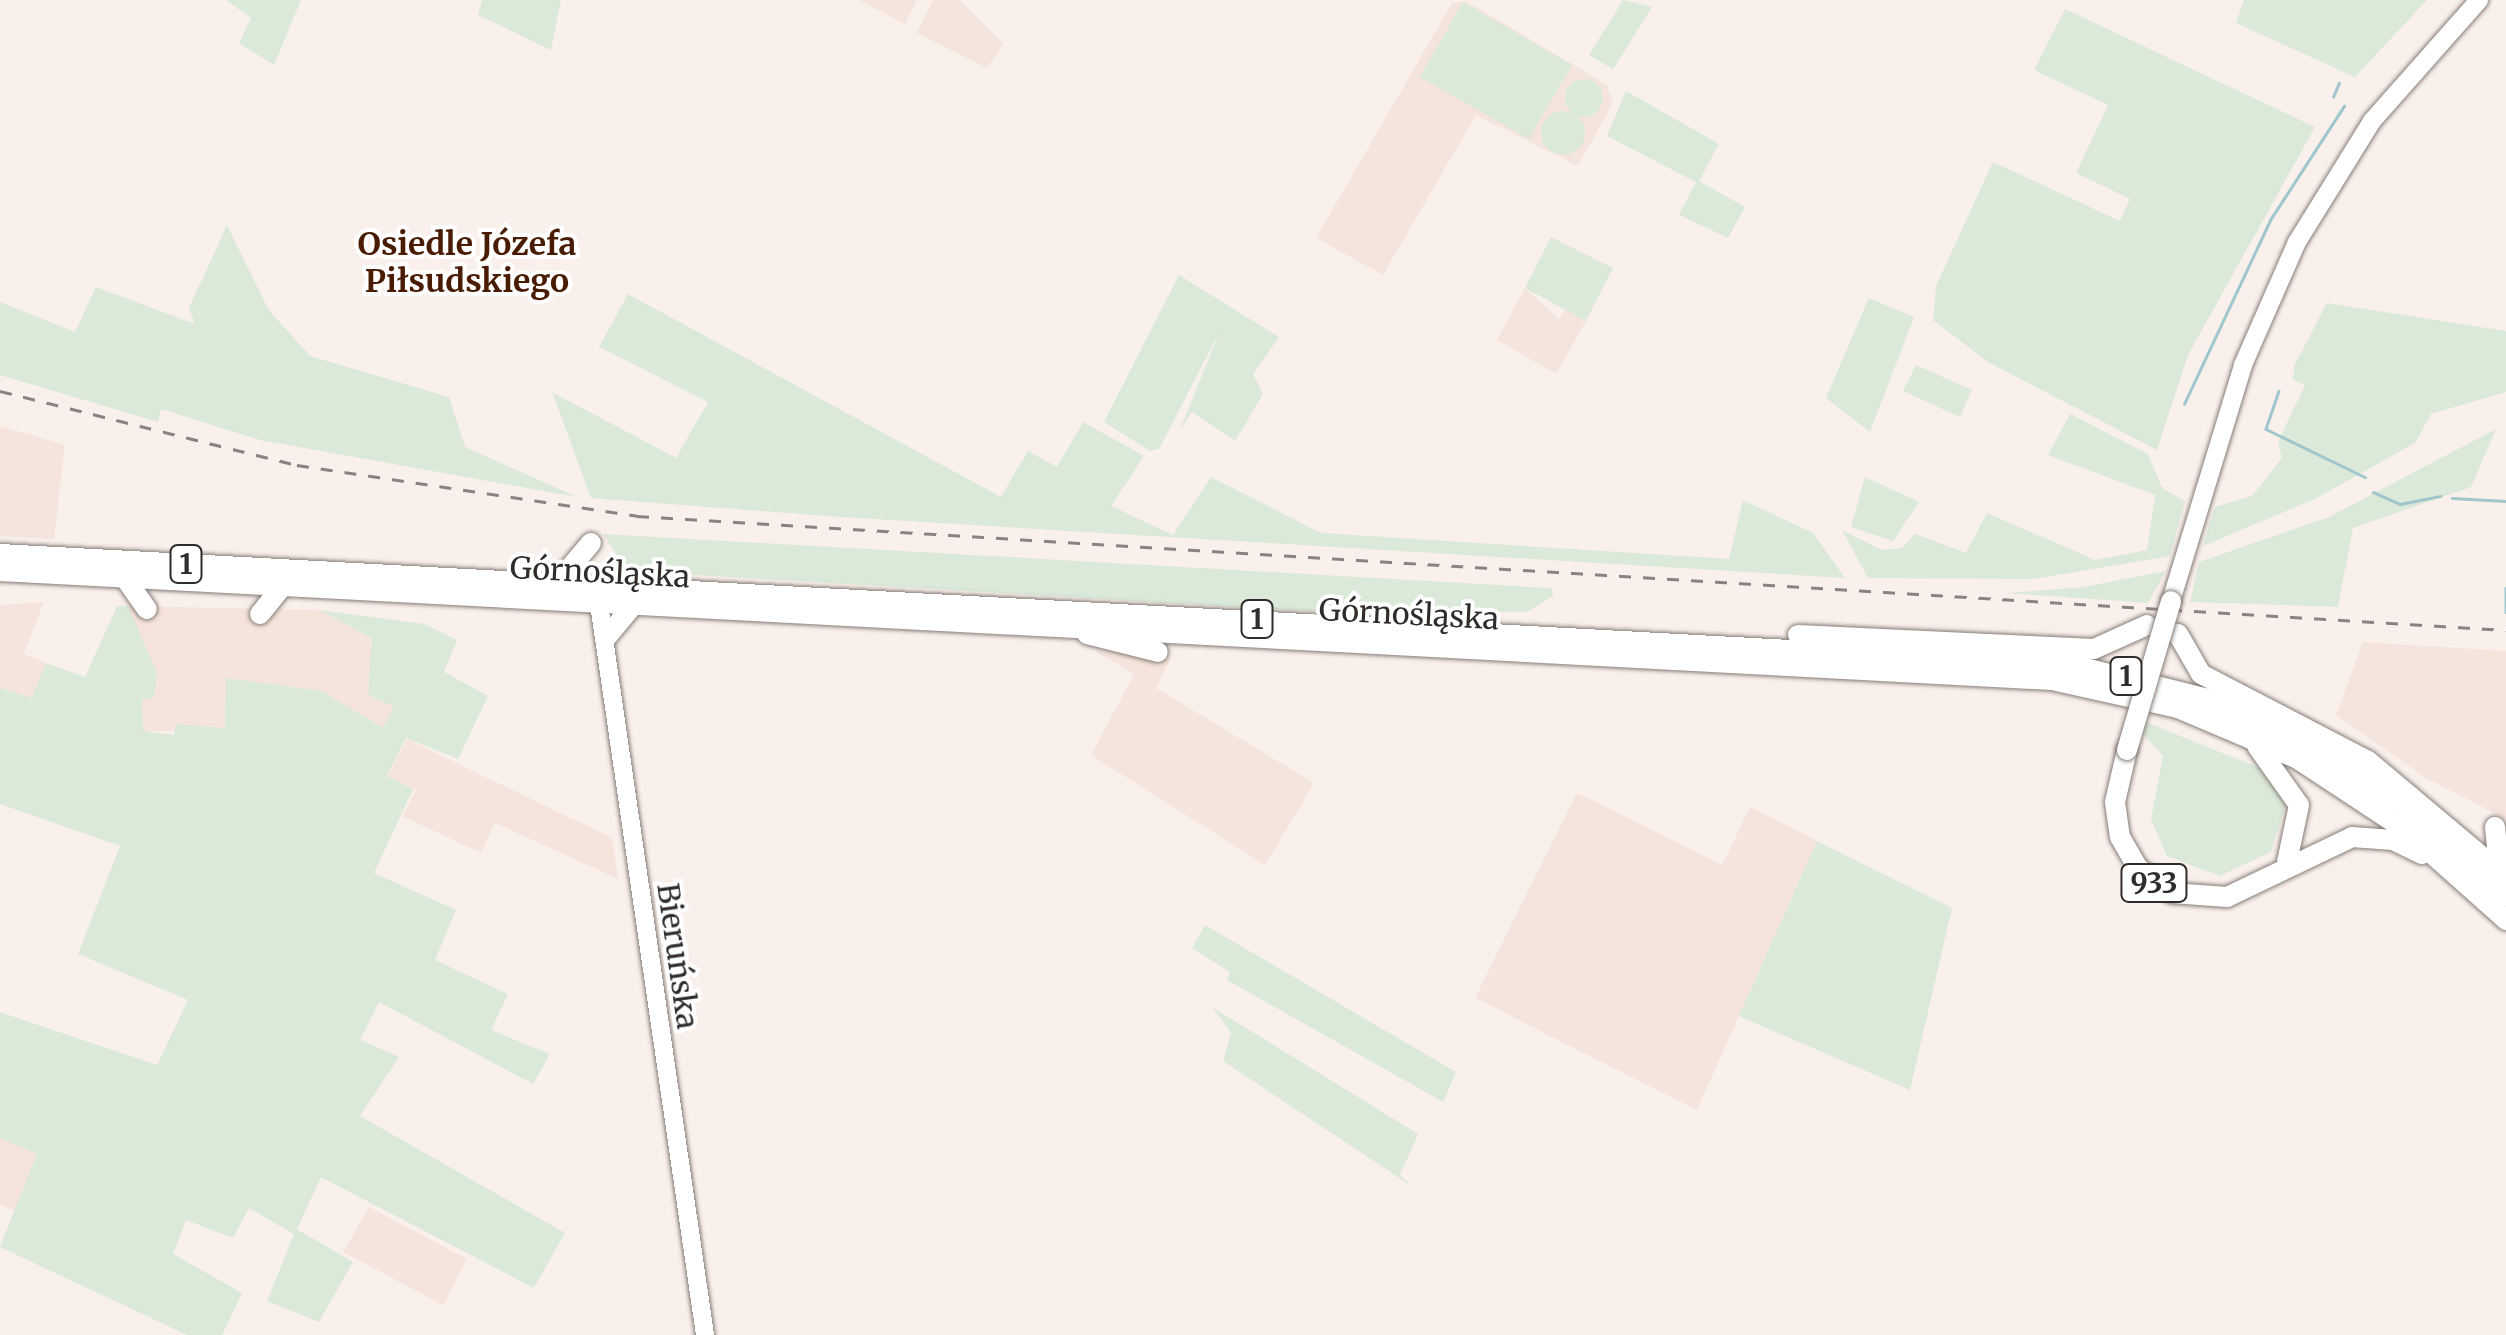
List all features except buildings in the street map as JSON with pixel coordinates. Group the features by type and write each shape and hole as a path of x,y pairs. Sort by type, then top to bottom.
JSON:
{"main road":[{"name":"933","path":"2288,862 2218,898 2154,882 2118,828 2127,750 2208,476 2285,265 2384,106 2411,71 2478,0"},
{"path":"558,582 590,543"},
{"name":"Górnośląska","path":"0,554 558,582 634,604 1996,675 2124,694 2230,727 2358,795 2506,920"},
{"name":"Górnośląska","path":"0,571 283,586 598,593 1681,638 2073,665 2204,698 2373,784 2506,897"},
{"path":"125,578 147,609"},
{"path":"260,614 283,586"},
{"name":"Bieruńska","path":"598,593 705,1335"},
{"path":"1681,638 1908,635 2101,648 2140,634 2171,601"},
{"path":"2171,601 2182,647 2201,674 2354,752 2458,830 2503,874"},
{"path":"605,639 634,604"},
{"path":"1056,626 1158,652"},
{"path":"2230,727 2296,793 2288,862"},
{"path":"2495,826 2503,874"},
{"path":"2288,862 2341,839 2378,836 2460,878"}],"shaded area":[{"path":"859,0 917,0 905,24"},
{"path":"933,0 960,0 1003,44 987,68 917,33"},
{"path":"1466,1 1607,85 1613,103 1578,166 1476,115 1383,275 1316,238 1452,3"},
{"path":"1525,288 1559,319 1566,310 1586,321 1556,374 1497,340"},
{"path":"0,426 65,445 54,539 0,536"},
{"path":"44,602 24,654 46,663 32,699 0,688 0,605"},
{"path":"128,606 319,610 372,638 368,695 394,706 383,729 320,691 226,679 225,728 143,732"},
{"path":"2363,642 2506,651 2506,819 2426,778 2336,715"},
{"path":"1095,651 1171,658 1156,688 1314,783 1265,865 1091,755 1134,674"},
{"path":"407,739 612,838 618,879 495,823 481,853 402,816 416,790 388,776"},
{"path":"1577,793 1722,865 1750,807 1817,841 1697,1110 1475,998"},
{"path":"0,1138 37,1153 16,1211 0,1205"},
{"path":"369,1207 467,1259 443,1305 343,1252"}],"green space":[{"path":"226,0 301,0 274,65 239,43 251,18"},
{"path":"482,0 561,0 551,50 478,15"},
{"path":"1623,0 1652,7 1613,69 1589,55"},
{"path":"2244,0 2427,0 2355,77 2236,23"},
{"path":"1463,2 1572,65 1529,139 1420,77"},
{"path":"2065,9 2315,127 2188,355 2157,450 1988,362 1933,320 1936,286 1993,162 2120,221 2130,199 2076,173 2108,105 2034,70"},
{"path":"1584,79 1598,84 1603,98 1598,112 1584,117 1570,112 1565,98 1570,84"},
{"path":"1626,91 1719,144 1699,181 1745,207 1728,238 1679,215 1696,182 1607,136"},
{"path":"1563,111 1579,117 1585,133 1579,149 1563,155 1547,149 1541,133 1547,117"},
{"path":"227,225 268,309 310,356 449,397 465,447 577,497 260,440 161,409 158,422 0,375 0,302 75,332 96,287 195,324 189,308"},
{"path":"1551,237 1613,268 1586,321 1525,288"},
{"path":"1179,275 1279,337 1253,374 1263,394 1235,441 1192,412 1179,432 1220,331 1159,449 1150,451 1104,422"},
{"path":"628,294 1001,497 1028,451 1057,467 1083,422 1144,456 1111,506 1173,535 1211,477 1321,533 1729,559 1743,500 1813,533 1845,578 840,517 591,498 552,392 676,458 708,402 599,347"},
{"path":"1869,298 1914,317 1870,432 1826,398"},
{"path":"2327,303 2506,331 2506,392 2431,414 2415,443 2315,499 2203,546 2215,507 2252,496 2282,458 2278,442 2305,385 2293,380 2294,366"},
{"path":"1916,365 1972,390 1960,417 1903,391"},
{"path":"2070,414 2148,454 2162,488 2185,501 2170,556 2034,579 1868,578 1842,530 1882,550 1902,548 1915,534 1966,553 1987,513 2095,560 2147,550 2155,495 2048,455"},
{"path":"2496,429 2471,487 2353,528 2338,607 2190,602 2199,562 2329,517"},
{"path":"1865,477 1919,502 1893,541 1851,527"},
{"path":"603,534 1552,588 1553,596 1527,612 1303,611 628,571"},
{"path":"2166,571 2148,603 2007,593 2084,587"},
{"path":"117,606 128,606 157,673 154,698 142,699 143,731 174,735 176,724 225,728 226,678 321,691 383,728 394,707 368,695 372,638 319,610 424,624 457,640 444,672 488,696 458,759 406,738 387,776 413,789 374,873 456,910 435,960 508,994 491,1030 550,1054 533,1084 379,1002 360,1040 399,1057 360,1116 565,1233 534,1288 321,1177 297,1229 353,1262 319,1322 267,1301 294,1234 249,1208 233,1238 186,1220 173,1254 242,1293 222,1335 187,1335 0,1247 37,1154 0,1138 0,1012 157,1065 188,1000 78,954 120,846 0,804 0,688 32,698 46,663 85,677"},
{"path":"2143,721 2262,769 2286,803 2271,852 2220,876 2167,856 2151,819 2163,756 2141,732"},
{"path":"1817,841 1952,908 1910,1090 1739,1016"},
{"path":"1205,925 1456,1072 1443,1102 1227,980 1230,972 1192,948"},
{"path":"1212,1007 1418,1134 1400,1175 1413,1187 1223,1061 1231,1033"}],"waterway":[{"path":"2333,97 2339,83"},
{"path":"2184,404 2270,220 2344,106"},
{"path":"2279,391 2266,429 2365,477"},
{"path":"2373,492 2400,504 2440,496"},
{"path":"2452,498 2506,501"},
{"path":"2506,588 2506,612"}],"railway":[{"path":"0,391 297,465 637,516 2506,630"}],"district":[{"name":"Osiedle Józefa Piłsudskiego","path":"467,264"}]}
